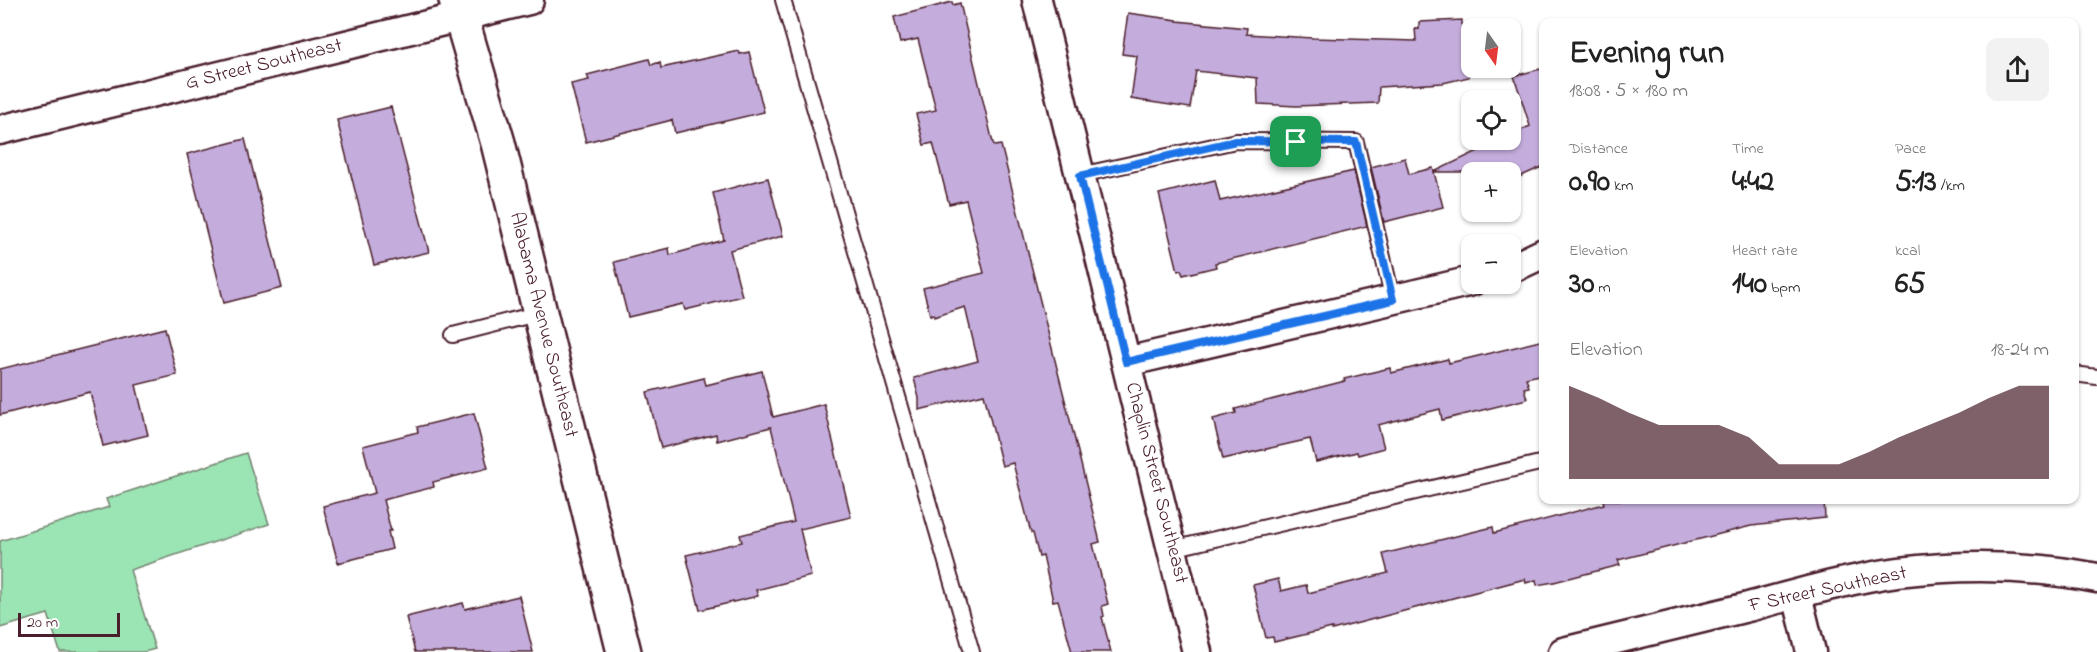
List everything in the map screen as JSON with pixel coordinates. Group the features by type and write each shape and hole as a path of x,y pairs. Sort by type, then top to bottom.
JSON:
{"street":[{"name":"G Street Southeast","path":"0,130 459,8 529,0"},
{"name":"Chaplin Street Southeast","path":"1037,0 1197,652"},
{"name":"Alabama Avenue Southeast","path":"459,8 498,143 624,652"},
{"path":"1521,264 1539,255"},
{"path":"1126,362 1461,284"},
{"name":"F Street Southeast","path":"1563,652 1896,573 1951,567 1992,566 2097,578"},
{"path":"1797,595 1811,652"}],"lane":[{"path":"783,0 972,652"},
{"path":"1080,176 1236,141 1356,142 1393,300"},
{"path":"453,335 540,313"},
{"path":"2079,375 2097,377"},
{"path":"1172,549 1539,463"}],"green space":[{"path":"246,453 269,524 130,570 155,649 144,652 60,652 48,614 0,628 0,541 109,507 106,499"}],"building":[{"path":"952,2 953,5 960,3 993,143 995,146 1001,145 1080,460 1100,542 1093,544 1108,604 1102,606 1104,616 1102,617 1111,652 1072,652 1058,600 1053,601 1043,556 1039,557 1033,533 1031,533 1013,463 1002,466 984,394 919,410 919,398 914,378 978,361 965,307 934,317 934,314 930,315 923,288 984,273 966,200 949,204 933,143 924,145 916,114 936,110 918,39 900,43 894,17"},
{"path":"1128,13 1177,21 1247,28 1246,34 1416,41 1415,28 1419,29 1419,22 1461,20 1461,78 1465,78 1443,83 1379,87 1378,103 1296,106 1258,104 1257,78 1196,71 1190,108 1131,99 1137,56 1122,54"},
{"path":"739,51 740,54 749,52 764,112 675,133 672,120 586,142 571,84 589,80 587,75 649,59 651,65 660,62 661,68"},
{"path":"1539,69 1539,168 1521,176 1521,162 1461,162 1461,172 1434,172 1480,150 1521,150 1521,130 1530,126 1521,98 1521,90 1518,90 1515,78 1521,78 1521,74"},
{"path":"391,107 429,252 374,265 337,120"},
{"path":"245,139 282,288 224,303 187,154"},
{"path":"1405,158 1409,174 1433,168 1443,207 1384,222 1371,167"},
{"path":"1354,171 1367,226 1215,263 1216,267 1183,275 1181,270 1178,271 1159,194 1215,180 1220,201"},
{"path":"768,178 783,236 730,250 742,296 685,310 683,304 628,317 614,262 669,248 670,255 724,240 713,193"},
{"path":"165,328 177,375 136,385 148,435 103,446 90,392 0,415 0,369"},
{"path":"1539,341 1539,375 1526,378 1529,387 1524,388 1527,399 1442,420 1440,409 1378,425 1384,448 1358,455 1357,452 1316,462 1310,439 1223,459 1213,419 1236,413 1235,409 1390,368 1391,373 1448,359 1449,363"},
{"path":"762,371 773,417 824,404 851,517 800,529 811,576 756,590 758,596 700,610 686,555 742,542 740,535 794,522 771,427 717,441 716,434 661,448 647,392 704,378 706,385"},
{"path":"474,413 488,468 433,482 434,487 383,500 391,531 388,531 392,549 338,563 323,506 375,493 363,446 418,432 417,427"},
{"path":"1604,504 1824,504 1825,518 1751,526 1618,560 1620,565 1554,582 1537,585 1536,580 1526,583 1525,579 1332,630 1332,628 1274,642 1273,637 1266,638 1253,585 1278,579 1281,591 1306,585 1308,593 1388,573 1383,554 1493,527 1494,533"},
{"path":"519,596 533,652 415,652 406,617 463,603 465,609"}],"route":[{"path":"1236,141 1296,142 1356,142 1393,300 1126,362 1080,176 1236,141"}]}
